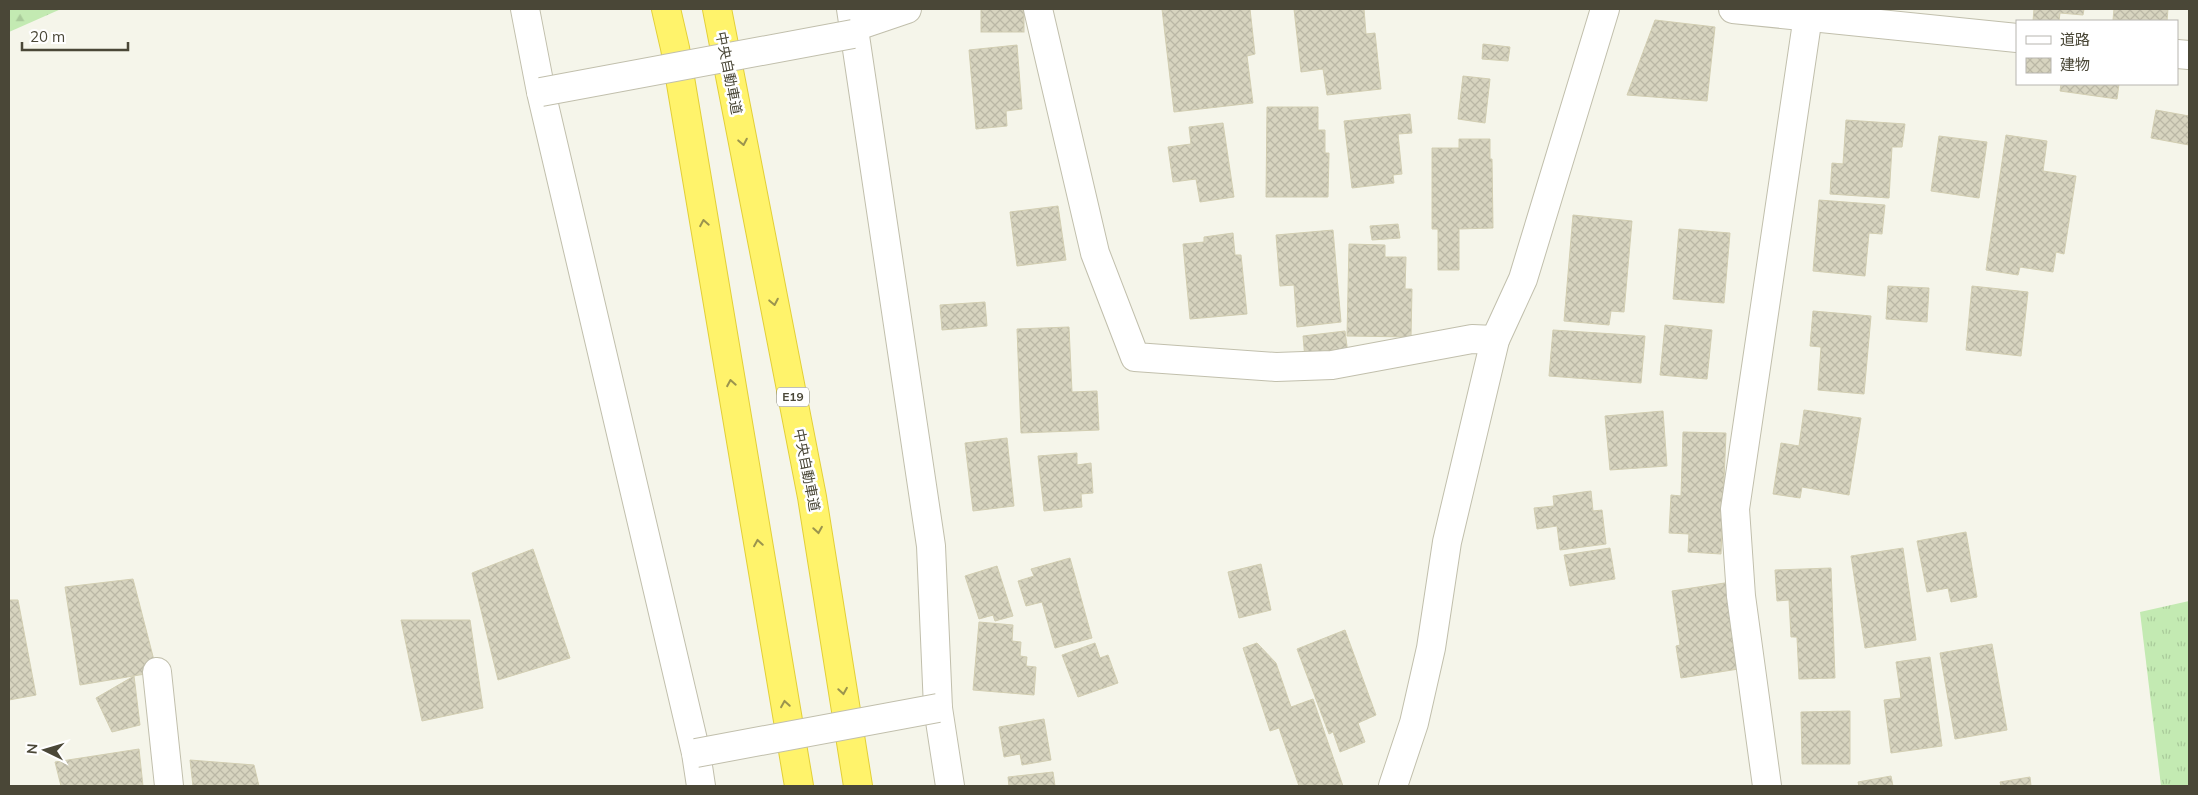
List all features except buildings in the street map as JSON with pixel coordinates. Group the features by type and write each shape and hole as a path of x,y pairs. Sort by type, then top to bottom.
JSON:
{"highway":[{"path":"666,9 676,58 799,786"},
{"name":"中央自動車道","path":"717,9 812,497 858,786"}],"street":[{"path":"525,9 541,92 696,752 701,786"},
{"path":"541,92 907,9"},
{"path":"1038,9 1095,253 1135,357 1276,367 1332,365 1472,339 1495,340"},
{"path":"1393,786 1414,722 1431,648 1447,542 1495,340 1523,278 1605,9"},
{"path":"1733,9 1809,13 2016,38"},
{"path":"1767,786 1741,596 1735,509 1809,13"},
{"path":"852,23 931,546 938,708 950,786"},
{"path":"157,672 169,786"},
{"path":"696,752 938,708"}],"green space":[{"path":"9,9 61,9 9,32"},
{"path":"2189,601 2189,786 2161,786 2140,612"}]}
